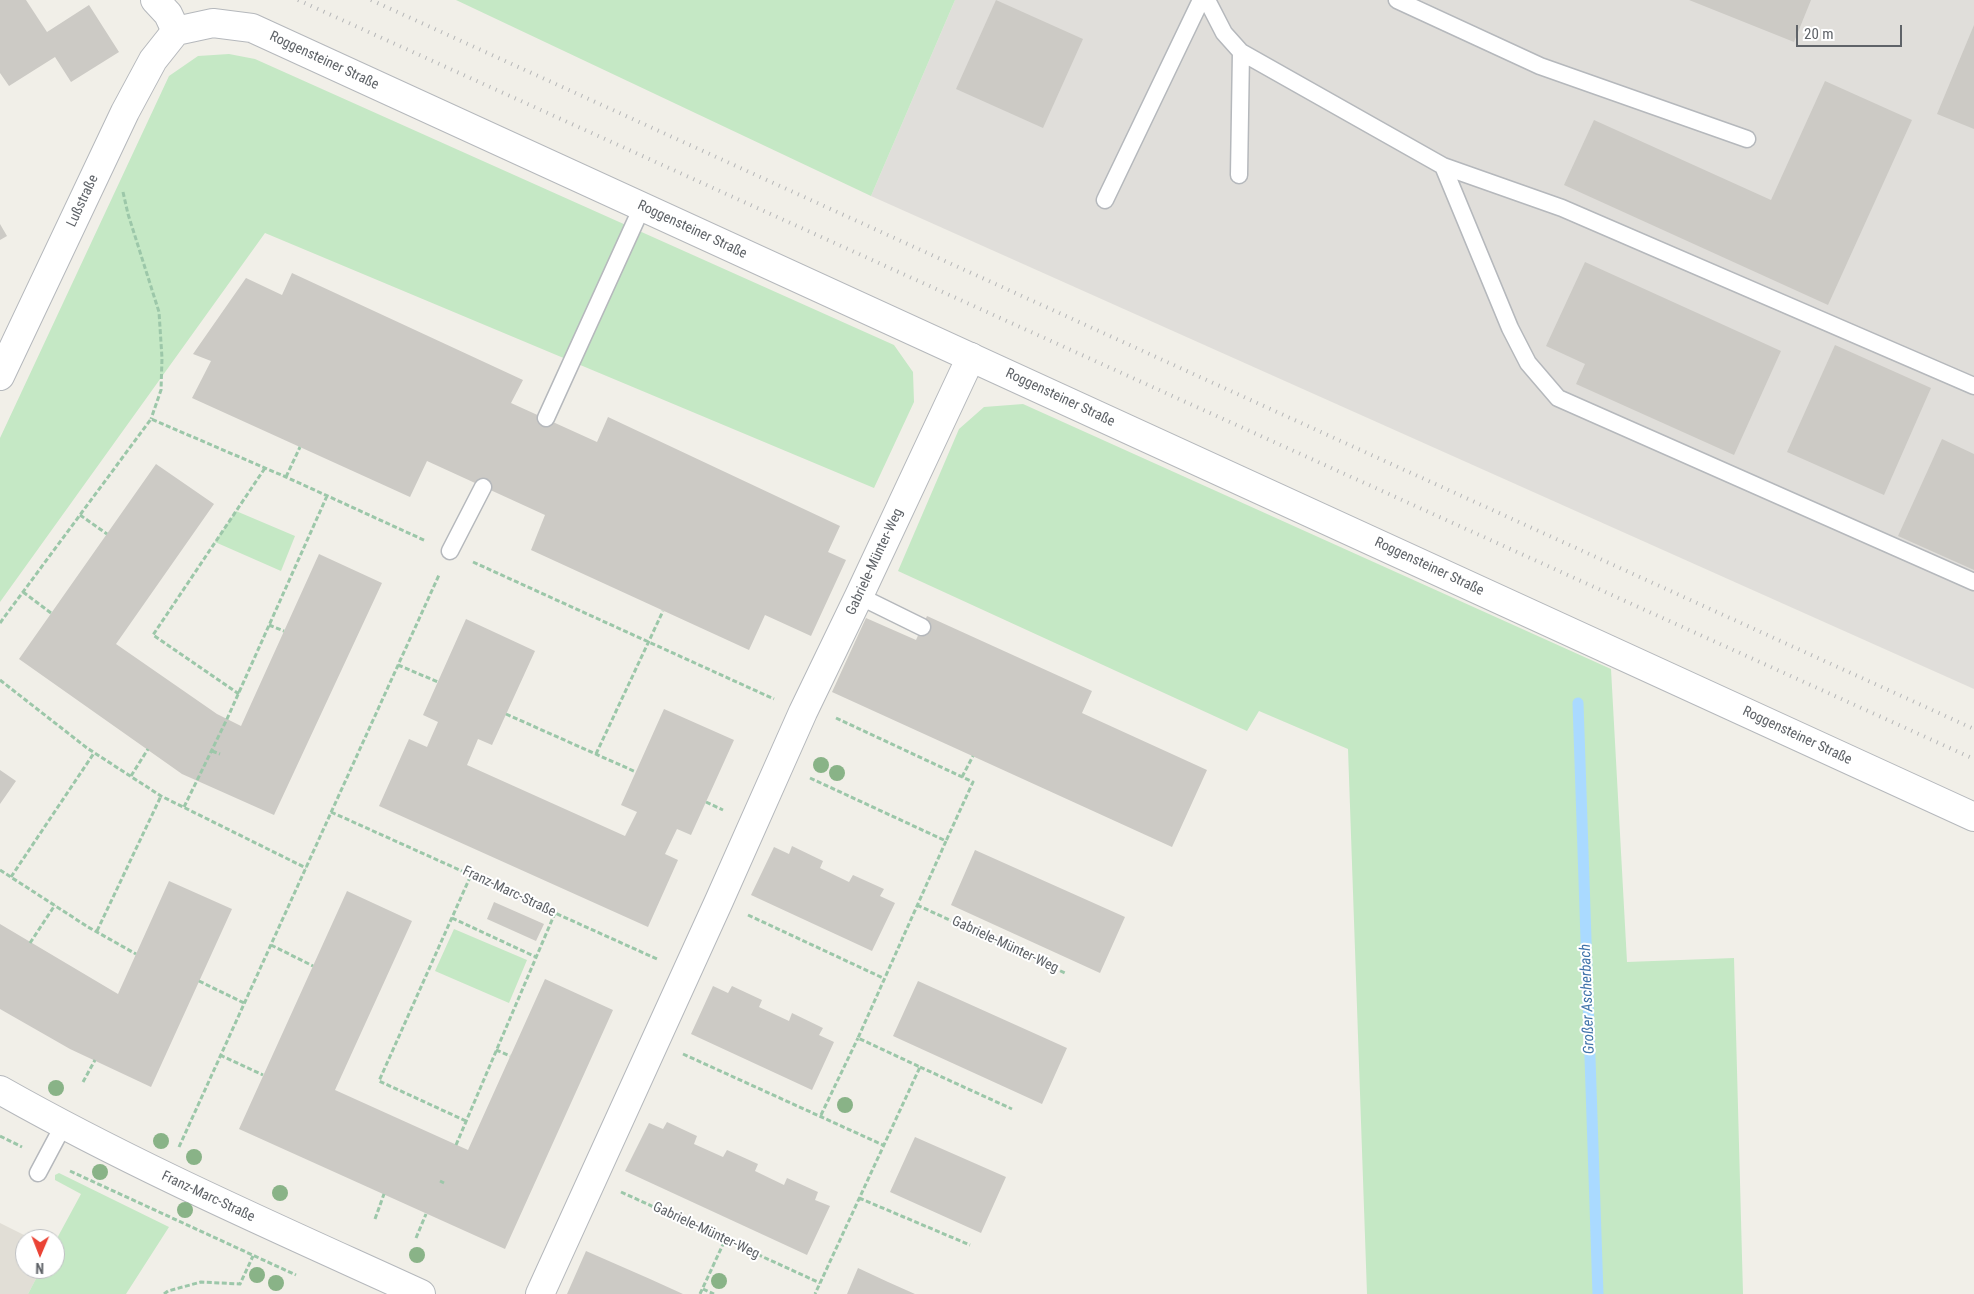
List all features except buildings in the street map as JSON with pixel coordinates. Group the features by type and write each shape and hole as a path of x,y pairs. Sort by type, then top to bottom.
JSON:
{"street":[{"path":"155,0 168,14 176,31"},
{"name":"Roggensteiner Straße","path":"176,31 212,23 252,28 1974,817"},
{"name":"Lußstraße","path":"0,376 125,112 153,60 176,31"},
{"name":"Gabriele-Münter-Weg","path":"540,1294 591,1178 719,902 802,712 859,596 971,357"},
{"name":"Franz-Marc-Straße","path":"0,1090 64,1126 166,1178 421,1294"}],"lane":[{"path":"1105,200 1200,0"},
{"path":"1207,0 1224,33 1241,52 1443,166 1562,208 1974,386"},
{"path":"1397,0 1540,66 1747,140"},
{"path":"1239,175 1241,52"},
{"path":"1443,166 1510,328 1528,364 1558,398 1974,582"},
{"path":"546,418 642,207"},
{"path":"450,551 483,487"},
{"path":"859,596 922,627"},
{"path":"42,1166 64,1126"}],"path":[{"path":"0,623 151,419 161,390 162,358 159,312 131,223 121,181 102,159"},
{"path":"151,419 286,477 802,712 818,709 974,782 821,1115"},
{"path":"286,477 300,447"},
{"path":"239,694 153,635 264,468"},
{"path":"184,808 239,694 327,496"},
{"path":"80,514 107,534"},
{"path":"166,1178 220,1055 450,551"},
{"path":"23,592 51,614"},
{"path":"596,754 663,610"},
{"path":"269,625 284,630"},
{"path":"398,665 438,682"},
{"path":"0,680 94,753 162,796 306,868"},
{"path":"506,714 636,772"},
{"path":"131,776 148,750"},
{"path":"212,751 220,754"},
{"path":"11,877 94,753"},
{"path":"962,777 973,756"},
{"path":"779,766 790,769 946,842"},
{"path":"97,931 162,796"},
{"name":"Franz-Marc-Straße","path":"331,812 687,972"},
{"path":"0,870 136,954"},
{"path":"466,1121 379,1081 471,875"},
{"path":"719,902 883,978"},
{"path":"30,943 55,905"},
{"name":"Gabriele-Münter-Weg","path":"918,905 1065,973"},
{"path":"456,1145 555,913"},
{"path":"452,918 536,957"},
{"path":"271,945 313,966"},
{"path":"199,981 244,1003"},
{"path":"858,1038 1012,1109"},
{"path":"655,1042 883,1144"},
{"path":"496,1050 510,1056"},
{"path":"220,1055 264,1074"},
{"path":"83,1082 95,1060"},
{"path":"815,1294 920,1067"},
{"path":"0,1136 42,1166 304,1279"},
{"name":"Gabriele-Münter-Weg","path":"591,1178 820,1283"},
{"path":"374,1219 384,1194"},
{"path":"859,1198 970,1246"},
{"path":"416,1238 426,1214"},
{"path":"700,1294 725,1240"},
{"path":"164,1294 168,1291 201,1282 240,1284 253,1256"},
{"path":"703,1289 714,1294"}],"shaded area":[{"path":"955,0 1974,0 1974,689 871,196"},
{"path":"0,1223 15,1230 15,1279 36,1279 28,1294 0,1294"}],"green space":[{"path":"456,0 955,0 871,196"},
{"path":"229,54 255,59 894,345 913,372 914,402 874,488 265,233 0,602 0,438 169,76 198,56"},
{"path":"1023,404 1611,669 1627,962 1734,958 1743,1294 1367,1294 1348,749 1259,711 1247,731 898,571 959,429 984,407"},
{"path":"236,511 295,536 281,571 215,542"},
{"path":"454,929 527,960 509,1003 435,971"},
{"path":"59,1173 169,1227 126,1294 28,1294 36,1279 65,1279 65,1229 62,1229 81,1194 55,1180 55,1175"}],"waterway":[{"name":"Großer Ascherbach","path":"1578,703 1598,1294"}],"railway":[{"path":"298,0 1974,759"},
{"path":"371,0 1974,729"}]}
